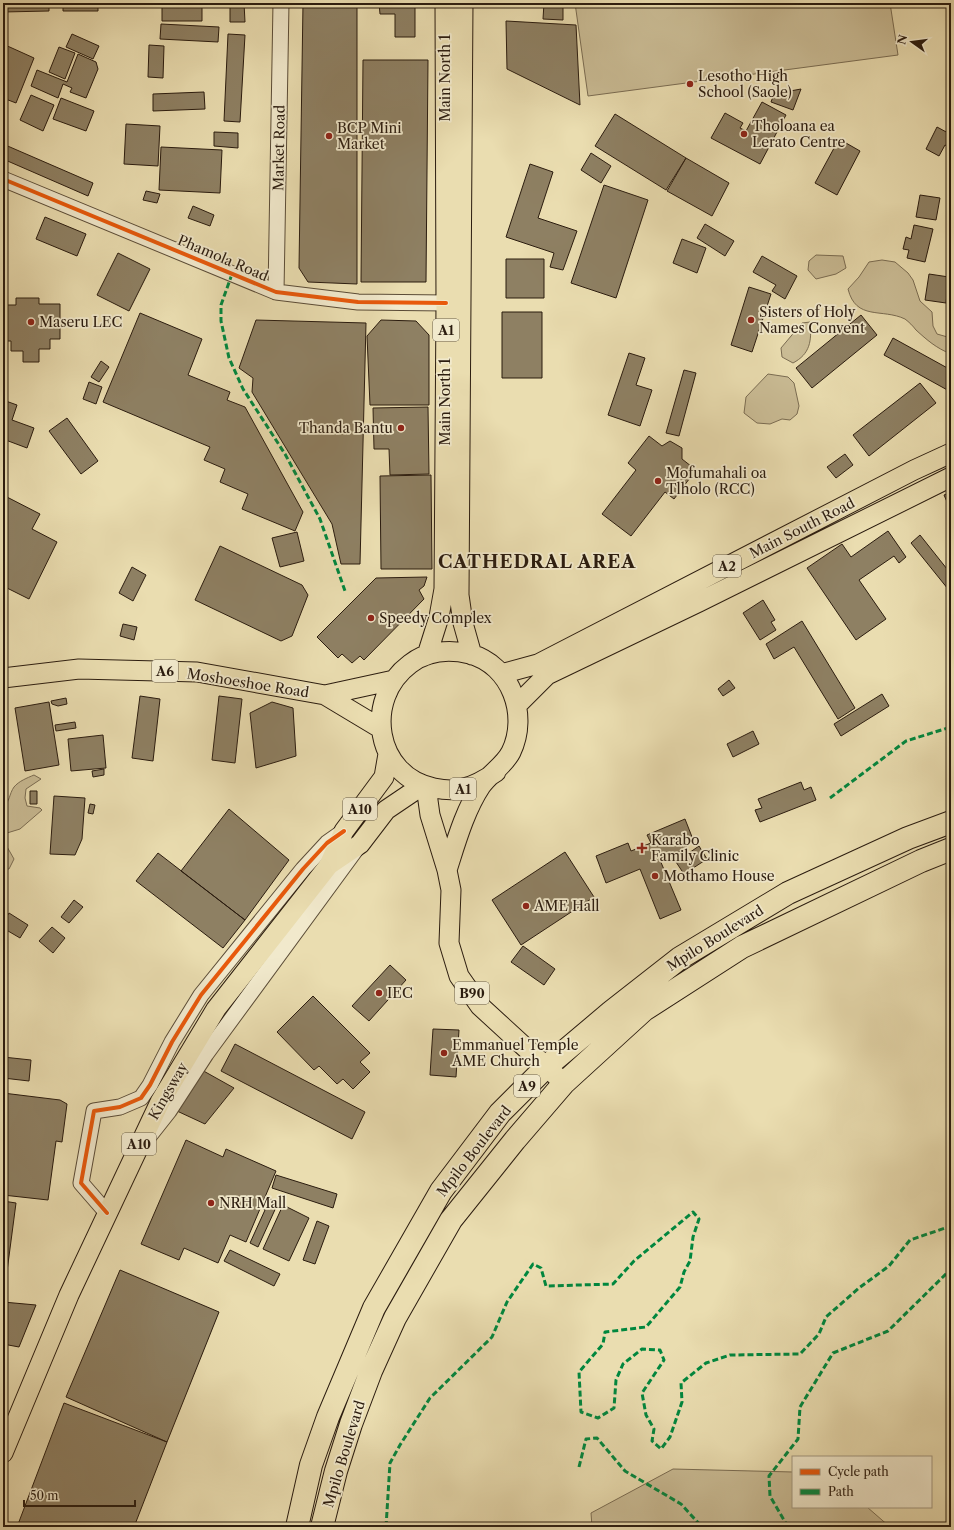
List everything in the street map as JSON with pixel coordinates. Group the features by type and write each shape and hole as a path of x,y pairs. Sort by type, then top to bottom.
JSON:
{"highway":[{"name":"Mpilo Boulevard","path":"297,1527 311,1465 328,1417 374,1308 401,1258 441,1191 500,1113 547,1066 611,1012 680,958 788,893 908,838 951,822"},
{"name":"Mpilo Boulevard","path":"322,1527 336,1471 351,1424 371,1371 394,1318 451,1220 515,1140 564,1083 644,1010 742,946 921,861 951,850"}],"main road":[{"name":"Main North 1","path":"427,655 439,617 444,589 446,303 445,3"},
{"name":"Main North 1","path":"463,3 459,595 463,623 472,655"},
{"name":"Main South Road","path":"501,674 538,664 914,470 951,453"},
{"name":"Main South Road","path":"517,705 547,676 951,477"},
{"name":"A1","path":"457,651 472,655 488,663 501,674 511,689 517,705 518,729 511,753 496,772 481,783 463,789 425,790 397,767 388,754 380,728 381,711 385,694 403,669 427,655 457,651"},
{"name":"Moshoeshoe Road","path":"3,678 79,669 197,672 325,695 380,728"},
{"name":"Moshoeshoe Road","path":"325,695 394,680"},
{"name":"Kingsway","path":"3,1453 37,1367 107,1213 160,1102 216,1009 329,866 344,831 384,777 388,754"},
{"path":"447,870 470,808 482,785 496,772"},
{"name":"Kingsway","path":"329,866 360,844 386,810 425,790"},
{"name":"B90","path":"425,790 451,890 448,943 459,976 480,1006 564,1083"}],"street":[{"name":"Market Road","path":"276,292 281,3"},
{"name":"Phamola Road","path":"3,179 276,292 358,302 446,303"},
{"path":"107,1213 80,1183 94,1111 120,1107 140,1098 150,1085 172,1042 201,995 303,868 327,843 344,831"},
{"path":"135,1153 169,1111 206,1054 360,844"}],"shaded area":[{"path":"575,3 890,3 898,55 588,96"},
{"path":"816,255 843,256 846,268 836,274 816,279 808,270 809,261"},
{"path":"882,260 895,262 908,273 913,280 920,301 932,312 933,326 937,334 951,338 951,354 932,344 905,319 888,314 863,310 857,306 848,289 859,277 869,262"},
{"path":"810,322 811,335 809,346 803,355 793,363 782,357 781,348 802,323"},
{"path":"768,374 788,377 794,383 799,406 797,414 790,420 782,419 770,424 757,423 744,413 746,397"},
{"path":"34,775 41,779 26,789 25,798 27,806 40,808 42,810 20,829 7,833 6,845 14,859 9,869 3,869 3,807 7,803 14,787 23,780"},
{"path":"673,1469 792,1472 792,1508 868,1508 890,1527 592,1527 591,1513"}],"building":[{"path":"3,3 98,3 98,11 63,11 63,6 49,7 49,11 3,12"},
{"path":"123,3 202,3 202,21 162,21 162,4"},
{"path":"230,3 244,3 245,22 230,22"},
{"name":"BCP Mini Market","path":"303,3 357,3 357,284 308,282 299,268"},
{"path":"379,3 415,3 415,37 395,37 395,14 380,14"},
{"path":"504,3 535,3 535,5 504,5"},
{"path":"544,3 563,3 563,20 543,19"},
{"path":"506,21 576,25 580,105 507,69"},
{"path":"161,24 219,27 218,42 160,39"},
{"path":"72,34 99,46 93,59 66,47"},
{"path":"228,34 245,35 240,122 224,121"},
{"path":"3,44 34,58 16,103 3,98"},
{"path":"149,45 164,46 163,78 148,77"},
{"path":"59,47 75,53 65,79 49,72"},
{"path":"78,54 96,62 98,69 86,98 70,92 72,88 63,84 58,98 31,86 37,70 67,82"},
{"path":"363,60 428,60 426,282 361,282"},
{"path":"801,89 793,110 771,102 774,94"},
{"path":"204,92 205,109 153,111 153,94"},
{"path":"31,95 54,105 43,131 20,120"},
{"path":"61,98 94,111 86,131 53,119"},
{"name":"Tholoana ea Lerato Centre","path":"762,102 786,115 760,164 711,138 725,113 743,123 740,128 746,131"},
{"path":"615,114 686,158 666,190 595,146"},
{"path":"126,124 160,126 158,166 124,164"},
{"path":"937,127 950,134 948,138 951,140 949,147 945,145 939,156 926,149"},
{"path":"214,132 238,133 238,148 214,146"},
{"path":"839,139 860,151 837,195 815,183"},
{"path":"3,144 93,183 88,196 3,159"},
{"path":"161,147 222,150 220,193 159,190"},
{"path":"591,153 611,166 601,183 581,170"},
{"path":"686,158 729,183 712,216 667,191"},
{"path":"530,164 553,172 538,218 577,231 563,270 550,267 554,253 506,237"},
{"path":"604,185 648,200 616,298 571,283"},
{"path":"146,191 160,194 157,203 143,200"},
{"path":"920,195 940,198 936,220 916,217"},
{"path":"193,206 214,215 210,226 188,218"},
{"path":"45,217 86,234 77,256 36,239"},
{"path":"705,224 734,241 725,256 697,238"},
{"path":"914,225 933,229 925,262 907,258 909,250 903,249 906,237 911,239"},
{"path":"682,239 706,248 697,273 673,263"},
{"path":"118,253 150,269 129,311 97,295"},
{"path":"762,256 797,276 785,299 772,291 776,285 753,272"},
{"path":"506,259 544,259 544,298 506,298"},
{"path":"929,274 949,277 946,303 925,300"},
{"name":"Sisters of Holy Names Convent","path":"749,287 771,294 752,352 731,345"},
{"name":"Maseru LEC","path":"16,298 39,298 39,304 60,304 60,339 50,339 50,349 39,349 39,362 23,362 23,351 11,351 11,341 3,341 3,305 16,305"},
{"path":"502,312 542,312 542,378 502,378"},
{"path":"140,313 202,339 188,375 230,392 227,400 245,407 303,512 295,531 242,509 248,494 220,482 225,469 204,460 210,447 103,402"},
{"path":"861,315 877,335 812,388 796,368"},
{"path":"256,320 366,323 360,564 341,564 332,524 252,392 253,378 239,368"},
{"path":"381,320 416,321 429,335 429,405 370,405 367,336"},
{"path":"893,338 951,370 951,392 884,355"},
{"path":"629,353 645,358 636,385 652,390 640,426 608,415"},
{"path":"101,361 109,367 99,382 91,377"},
{"path":"684,370 696,373 679,436 666,433"},
{"path":"89,382 102,387 96,404 83,399"},
{"path":"920,383 936,403 869,456 853,435"},
{"path":"3,400 17,405 12,420 34,428 27,448 3,439"},
{"name":"Thanda Bantu","path":"428,407 429,474 390,475 389,449 374,449 373,408"},
{"path":"67,418 98,461 81,474 49,431"},
{"name":"Mofumahali oa Tlholo (RCC)","path":"649,436 662,446 670,441 682,448 682,459 696,470 674,499 665,492 631,536 602,514 636,470 628,463"},
{"path":"845,454 853,465 836,478 827,467"},
{"path":"431,475 432,569 381,569 380,476"},
{"path":"951,492 951,511 944,495"},
{"path":"3,495 40,514 32,529 57,542 29,599 3,586"},
{"path":"888,531 906,557 899,563 894,556 859,580 886,619 856,640 807,568 842,544 851,557"},
{"path":"297,532 304,561 280,567 272,538"},
{"path":"920,535 951,574 951,587 948,589 911,543"},
{"path":"220,546 302,585 308,595 292,636 281,641 195,600"},
{"path":"132,567 146,575 133,601 119,593"},
{"name":"Speedy Complex","path":"427,577 424,586 419,590 424,599 364,660 360,656 352,663 342,654 338,658 317,637 376,578"},
{"path":"763,600 775,620 771,622 776,630 760,640 743,613"},
{"path":"802,621 855,708 838,719 794,647 774,659 766,644"},
{"path":"123,624 137,627 134,640 120,636"},
{"path":"729,680 735,688 723,696 718,689"},
{"path":"882,694 889,706 841,736 834,724"},
{"path":"140,696 160,699 153,761 132,758"},
{"path":"219,696 242,699 235,763 212,760"},
{"path":"66,698 67,704 58,706 52,704 51,701"},
{"path":"49,702 59,765 25,771 15,708"},
{"path":"272,702 293,708 296,756 256,768 250,713"},
{"path":"75,722 76,728 56,731 55,725"},
{"path":"753,731 759,744 733,757 727,744"},
{"path":"103,735 106,768 71,771 68,739"},
{"path":"104,769 104,775 93,777 92,771"},
{"path":"801,782 804,790 811,787 816,800 760,822 755,810 762,808 758,799"},
{"path":"30,791 37,791 37,804 30,804"},
{"path":"54,796 85,798 82,839 75,855 50,854"},
{"path":"90,804 95,805 93,814 88,813"},
{"path":"229,809 289,860 245,920 181,871"},
{"name":"Mothamo House","path":"685,819 694,842 686,845 687,848 660,860 681,910 660,919 640,869 606,883 596,856 628,843 631,851 651,843 647,835"},
{"path":"699,846 707,859 684,874 674,859 681,854 683,857"},
{"path":"565,852 594,897 521,945 492,900"},
{"path":"158,853 245,920 223,948 136,881"},
{"path":"74,900 83,907 69,923 61,917"},
{"path":"9,913 28,925 20,938 3,928 3,923"},
{"path":"52,927 65,938 53,953 39,941"},
{"path":"523,946 555,969 544,985 511,962"},
{"name":"IEC","path":"390,965 406,980 369,1021 352,1006"},
{"path":"313,996 370,1053 360,1062 370,1072 353,1089 343,1079 337,1084 319,1066 314,1070 277,1032"},
{"name":"Emmanuel Temple AME Church","path":"433,1029 459,1030 456,1077 430,1075"},
{"path":"235,1044 365,1112 352,1139 221,1071"},
{"path":"3,1057 31,1060 29,1081 3,1078"},
{"path":"200,1069 234,1088 205,1124 177,1111"},
{"path":"3,1093 60,1100 67,1104 62,1142 56,1141 48,1200 3,1195"},
{"name":"NRH Mall","path":"186,1140 223,1157 226,1149 276,1171 246,1242 230,1235 218,1263 184,1248 179,1260 141,1244"},
{"path":"276,1175 337,1194 333,1208 272,1188"},
{"path":"267,1197 278,1203 258,1247 250,1243 265,1210 262,1208"},
{"path":"3,1201 16,1203 6,1279 3,1279"},
{"path":"283,1205 309,1218 289,1261 263,1249"},
{"path":"317,1221 329,1226 315,1264 303,1260"},
{"path":"230,1250 280,1274 274,1286 224,1261"},
{"path":"120,1270 219,1312 167,1442 66,1397"},
{"path":"3,1302 36,1305 19,1347 3,1344"},
{"path":"64,1403 167,1442 134,1527 17,1527"}],"marked path":[{"path":"232,274 221,305 221,321 229,358 243,389 285,454 320,519 345,591"},
{"path":"830,798 906,741 951,727"},
{"path":"386,1527 390,1463 400,1445 430,1398 492,1337 507,1302 533,1264 541,1268 546,1286 613,1284 634,1261 693,1212 699,1219 693,1237 690,1261 684,1272 680,1287 646,1327 605,1332 603,1344 579,1372 581,1412 598,1418 614,1408 616,1380 623,1364 642,1349 660,1350 664,1360 642,1393 646,1415 654,1429 652,1441 661,1449 670,1437 682,1402 681,1383 706,1363 730,1355 800,1354 819,1334 826,1317 859,1288 889,1266 910,1240 951,1226"},
{"path":"788,1527 770,1496 769,1476 798,1439 800,1407 833,1353 888,1331 951,1269"},
{"path":"579,1467 586,1439 597,1438 625,1471 681,1504 702,1527"}],"cycle path":[{"path":"3,179 276,292 358,302 446,303"},
{"path":"107,1213 81,1183 94,1111 120,1107 141,1098 150,1085 172,1042 201,995 303,869 327,843 344,831"}],"place":[{"name":"Lesotho High School (Saole)","path":"690,84"},
{"name":"Tholoana ea Lerato Centre","path":"744,134"},
{"name":"BCP Mini Market","path":"329,136"},
{"name":"Sisters of Holy Names Convent","path":"751,320"},
{"name":"Maseru LEC","path":"31,322"},
{"name":"Thanda Bantu","path":"401,428"},
{"name":"Mofumahali oa Tlholo (RCC)","path":"658,481"},
{"name":"Speedy Complex","path":"371,618"},
{"name":"Karabo Family Clinic","path":"642,848"},
{"name":"Mothamo House","path":"655,876"},
{"name":"AME Hall","path":"526,906"},
{"name":"IEC","path":"379,993"},
{"name":"Emmanuel Temple AME Church","path":"444,1053"},
{"name":"NRH Mall","path":"211,1203"}],"district":[{"name":"CATHEDRAL AREA","path":"537,562"}]}
